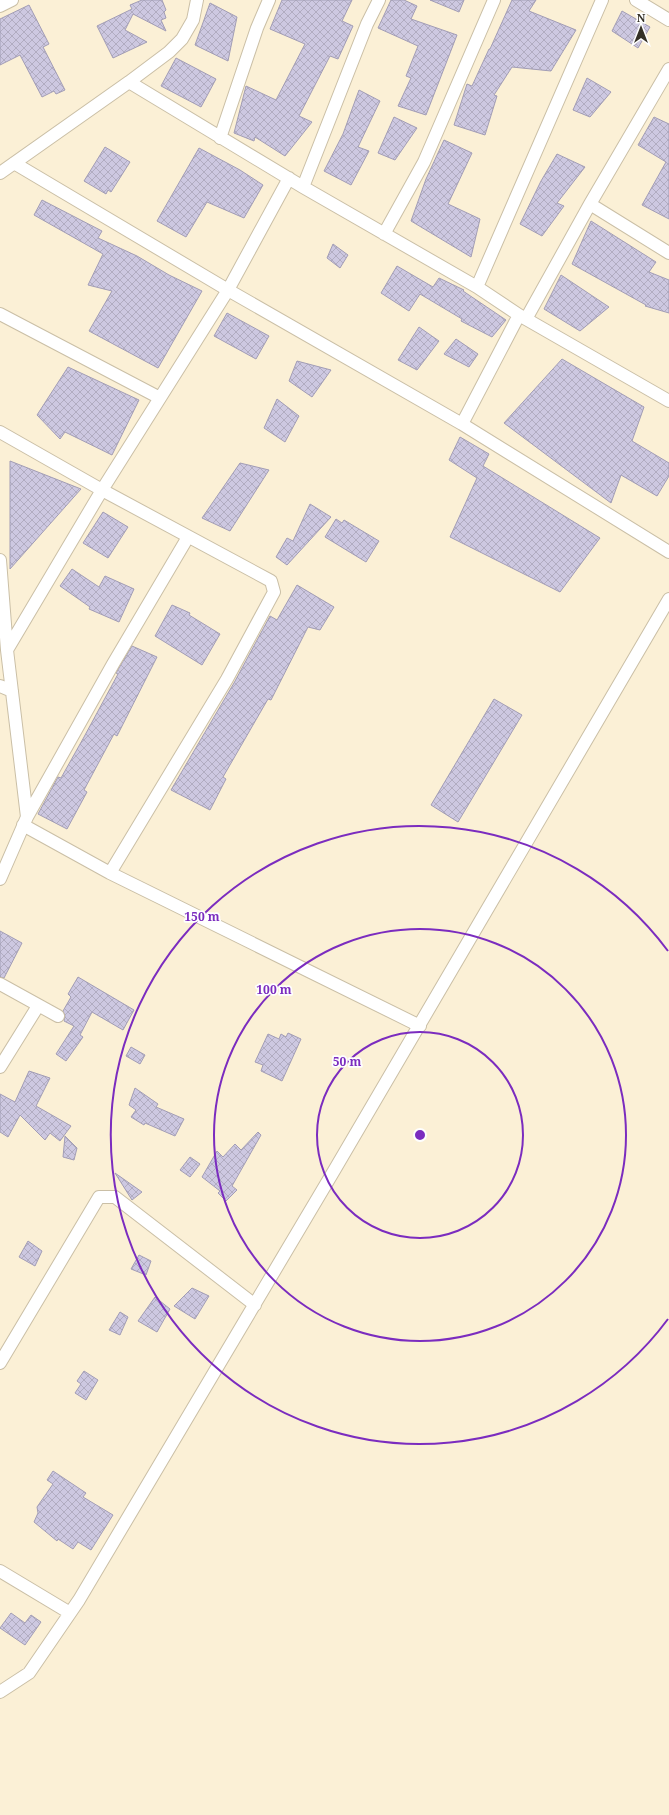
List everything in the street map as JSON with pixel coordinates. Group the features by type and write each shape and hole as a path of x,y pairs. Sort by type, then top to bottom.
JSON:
{"street":[{"path":"0,6 12,0"},
{"path":"0,173 169,52 182,39 193,20 197,0"},
{"path":"220,138 257,28 269,0"},
{"path":"303,187 367,24 379,0"},
{"path":"384,234 424,162 494,0"},
{"path":"477,287 602,0"},
{"path":"636,0 669,20"},
{"path":"462,424 522,317 669,69"},
{"path":"129,82 303,187 477,287 522,317 669,400"},
{"path":"14,163 228,290 462,424 669,552"},
{"path":"7,650 102,490 228,290 289,178"},
{"path":"590,204 669,253"},
{"path":"0,314 160,398"},
{"path":"0,432 102,490 271,581 274,592 223,685 110,873"},
{"path":"0,879 25,821 113,664 188,537"},
{"path":"0,560 3,624 12,691 25,821"},
{"path":"0,1692 29,1673 70,1613 420,1026 669,599"},
{"path":"0,686 12,691"},
{"path":"25,821 110,873 420,1026"},
{"path":"0,984 58,1016"},
{"path":"0,1067 38,1006"},
{"path":"0,1363 99,1198 116,1197 255,1305"},
{"path":"0,1571 70,1613"}],"building":[{"path":"142,0 162,0 166,10 164,12 166,18 161,20 166,31 133,14 125,30 147,42 113,58 97,26 132,9 130,5"},
{"path":"282,0 352,0 342,21 353,26 338,59 330,56 299,116 312,122 285,156 255,137 254,141 234,133 246,86 276,100 305,44 270,29"},
{"path":"391,0 404,0 417,6 411,19 457,35 426,115 398,106 411,78 406,76 418,46 378,28"},
{"path":"430,0 464,0 459,12"},
{"path":"512,0 536,0 529,11 576,30 551,71 512,67 494,95 497,96 485,135 454,125 467,84 472,86"},
{"path":"210,3 237,17 228,61 195,45"},
{"path":"29,5 49,44 43,47 65,90 56,94 54,91 42,97 20,55 0,65 0,19"},
{"path":"622,11 650,27 638,48 612,31"},
{"path":"176,58 216,79 201,107 161,86"},
{"path":"587,78 611,92 590,117 573,110"},
{"path":"359,90 380,101 358,147 369,151 351,185 324,171 343,134"},
{"path":"394,117 417,128 395,160 378,153"},
{"path":"654,117 669,124 669,219 642,205 666,162 638,145"},
{"path":"444,140 472,153 448,204 480,219 471,257 411,221 426,179"},
{"path":"105,147 130,162 111,192 108,190 106,194 84,181"},
{"path":"199,148 240,170 263,185 244,218 207,202 186,237 157,221"},
{"path":"557,154 585,167 557,203 564,206 542,236 520,224 541,181"},
{"path":"42,200 102,231 98,238 137,256 169,275 202,291 158,368 89,331 112,291 88,285 103,254 34,215"},
{"path":"591,221 656,262 649,272 669,280 669,313 645,306 646,305 572,264"},
{"path":"333,244 348,255 340,268 327,258"},
{"path":"397,266 433,287 439,278 464,290 463,291 506,320 492,337 461,321 462,319 420,294 409,311 381,293"},
{"path":"561,275 609,307 580,331 544,309"},
{"path":"227,313 269,336 256,359 214,336"},
{"path":"419,327 439,341 417,370 398,360"},
{"path":"456,339 478,354 469,367 444,354"},
{"path":"562,359 644,407 632,441 669,463 669,476 657,496 621,475 611,503 504,423"},
{"path":"297,361 331,370 312,397 289,381"},
{"path":"68,367 139,400 112,455 65,432 60,439 37,415"},
{"path":"277,399 299,416 285,442 264,428"},
{"path":"460,437 489,454 483,466 600,538 560,592 450,537 477,478 449,460"},
{"path":"10,461 81,489 10,569"},
{"path":"240,463 269,470 230,531 202,518"},
{"path":"310,504 331,517 287,565 276,557 287,538 293,541"},
{"path":"103,512 128,527 108,558 83,543"},
{"path":"336,519 342,523 344,520 379,541 366,562 325,537"},
{"path":"72,569 99,587 105,576 134,589 119,622 89,609 90,607 60,586"},
{"path":"297,585 334,607 320,630 308,627 271,700 268,699 223,777 226,779 210,810 171,790 234,683 270,616 277,620"},
{"path":"172,605 190,613 189,615 220,634 202,665 155,636"},
{"path":"132,646 157,657 117,736 114,734 84,790 87,792 67,829 38,814 58,777 61,778 84,737 118,674 116,673"},
{"path":"494,699 522,715 458,822 431,805"},
{"path":"0,931 22,943 4,978 0,977"},
{"path":"78,977 134,1010 123,1030 92,1012 80,1035 83,1037 66,1061 56,1054 74,1026 64,1021 65,1016 63,1011 71,997 68,994"},
{"path":"288,1033 301,1039 282,1081 261,1071 263,1065 255,1062 268,1034 279,1039 281,1034 286,1037"},
{"path":"131,1047 145,1055 140,1064 126,1056"},
{"path":"29,1071 50,1078 36,1106 71,1126 60,1141 50,1133 45,1140 20,1115 8,1137 0,1132 0,1094 15,1102"},
{"path":"135,1088 158,1104 156,1107 184,1119 175,1136 145,1123 144,1125 131,1117 136,1110 129,1105"},
{"path":"258,1132 261,1135 232,1186 237,1190 226,1201 218,1193 220,1191 202,1177 217,1151 223,1157 235,1144 241,1150"},
{"path":"65,1136 77,1148 74,1160 63,1157"},
{"path":"190,1157 200,1164 190,1177 180,1170"},
{"path":"115,1173 142,1192 132,1200"},
{"path":"28,1241 42,1251 35,1266 19,1257"},
{"path":"139,1255 151,1261 146,1275 131,1269"},
{"path":"192,1288 209,1296 195,1319 174,1306"},
{"path":"155,1297 170,1309 157,1332 138,1321"},
{"path":"120,1312 128,1317 120,1335 109,1330"},
{"path":"84,1371 98,1380 86,1400 75,1393 81,1384 77,1381"},
{"path":"53,1471 86,1493 83,1497 113,1515 91,1550 78,1542 73,1549 58,1539 57,1541 34,1522 38,1513 37,1507 53,1484 47,1480"},
{"path":"11,1613 25,1623 31,1615 41,1622 25,1645 0,1628"}]}
